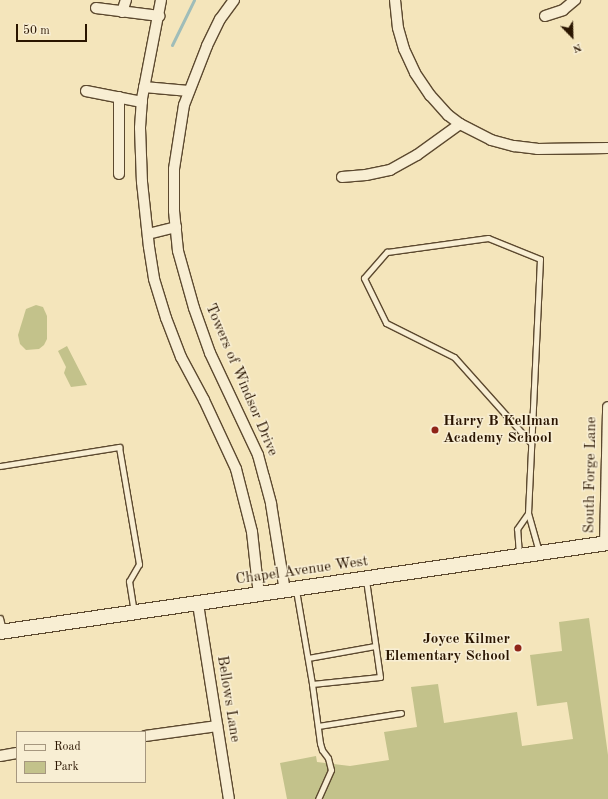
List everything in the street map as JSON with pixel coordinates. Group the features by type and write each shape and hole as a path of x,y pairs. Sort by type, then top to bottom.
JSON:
{"main road":[{"name":"Chapel Avenue West","path":"2,632 606,543"}],"street":[{"path":"122,12 126,0"},
{"path":"162,0 144,87 140,128 142,182 154,279 166,318 181,357 204,400 236,468 252,532 259,595"},
{"name":"Towers of Windsor Drive","path":"234,0 220,19 184,105 174,169 178,251 199,323 210,353 258,455 271,504 290,590"},
{"path":"395,0 398,28 404,49 415,74 443,110 460,124 491,140 514,146 537,149 608,148"},
{"path":"545,16 563,10 575,0"},
{"path":"96,8 159,16"},
{"path":"144,87 189,91"},
{"path":"86,91 142,102"},
{"path":"119,97 119,174"},
{"path":"342,177 366,175 390,170 417,155 460,124"},
{"path":"148,234 176,227"},
{"name":"South Forge Lane","path":"606,543 608,407"},
{"name":"Bellows Lane","path":"198,604 229,799"},
{"path":"146,736 217,726"},
{"path":"0,756 16,753"}],"lane":[{"path":"531,443 454,357 386,323 364,278 387,252 488,238 540,259 528,513 540,553"},
{"path":"0,466 120,447 139,564 129,581 134,613"},
{"path":"520,556 517,530 528,513"},
{"path":"312,684 380,677 366,579"},
{"path":"290,590 308,658 322,750 328,758 332,770 318,799"},
{"path":"0,618 2,632"},
{"path":"308,658 375,646"},
{"path":"318,726 401,713"}],"green space":[{"path":"36,305 43,307 47,316 47,339 44,345 39,349 26,350 20,344 18,335 26,309"},
{"path":"67,346 87,385 71,387 64,373 66,367 58,351"},
{"path":"589,618 608,755 608,799 287,799 280,763 316,756 317,762 350,766 389,760 384,732 417,727 411,687 438,684 444,723 517,712 522,746 573,739 567,702 537,706 530,655 562,651 559,622"}],"waterway":[{"path":"172,45 194,0"}],"place":[{"name":"Harry B Kellman Academy School","path":"435,430"},
{"name":"Joyce Kilmer Elementary School","path":"518,648"}]}
